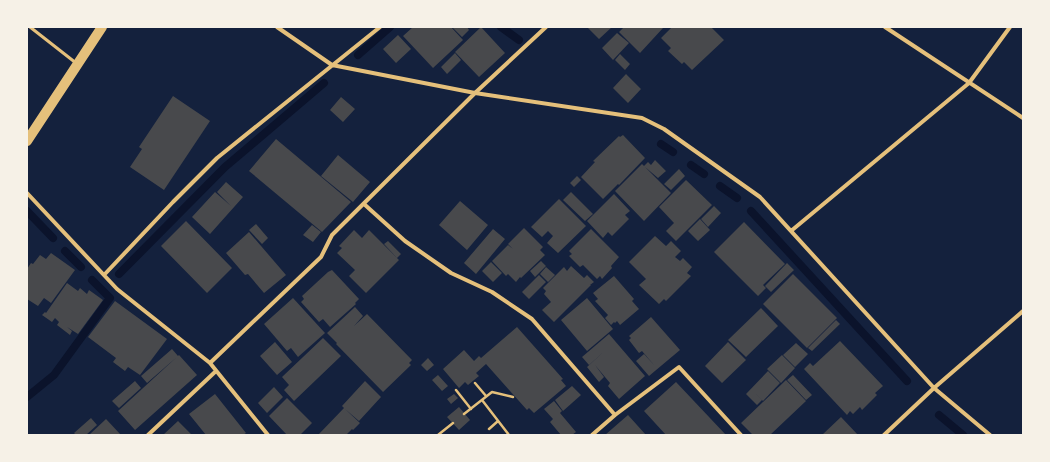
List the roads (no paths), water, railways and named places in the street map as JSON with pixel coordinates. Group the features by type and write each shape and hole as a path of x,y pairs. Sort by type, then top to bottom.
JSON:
{"main road":[{"path":"27,141 102,27"}],"street":[{"path":"277,27 332,65 475,93 642,118 664,129 760,197 934,388 990,435"},
{"path":"104,275 217,158 380,27"},
{"path":"210,363 321,258 332,235 475,93 546,27"},
{"path":"885,27 1023,118"},
{"path":"790,231 970,83 1010,27"},
{"path":"27,193 117,289 210,363 268,435"},
{"path":"364,204 405,241 451,273 492,292 532,318 615,415"},
{"path":"884,435 934,388 1023,310"},
{"path":"592,435 615,415 679,367 741,435"},
{"path":"148,435 216,371"}],"lane":[{"path":"30,27 78,64"}],"waterway":[{"path":"358,55 390,27"},
{"path":"501,27 519,40"},
{"path":"119,274 225,167 324,83"},
{"path":"661,144 673,152"},
{"path":"691,165 704,174"},
{"path":"720,186 737,198"},
{"path":"27,211 53,238"},
{"path":"751,211 907,381"},
{"path":"65,251 81,267"},
{"path":"27,397 54,375 110,298 92,280"},
{"path":"939,415 963,435"}]}
